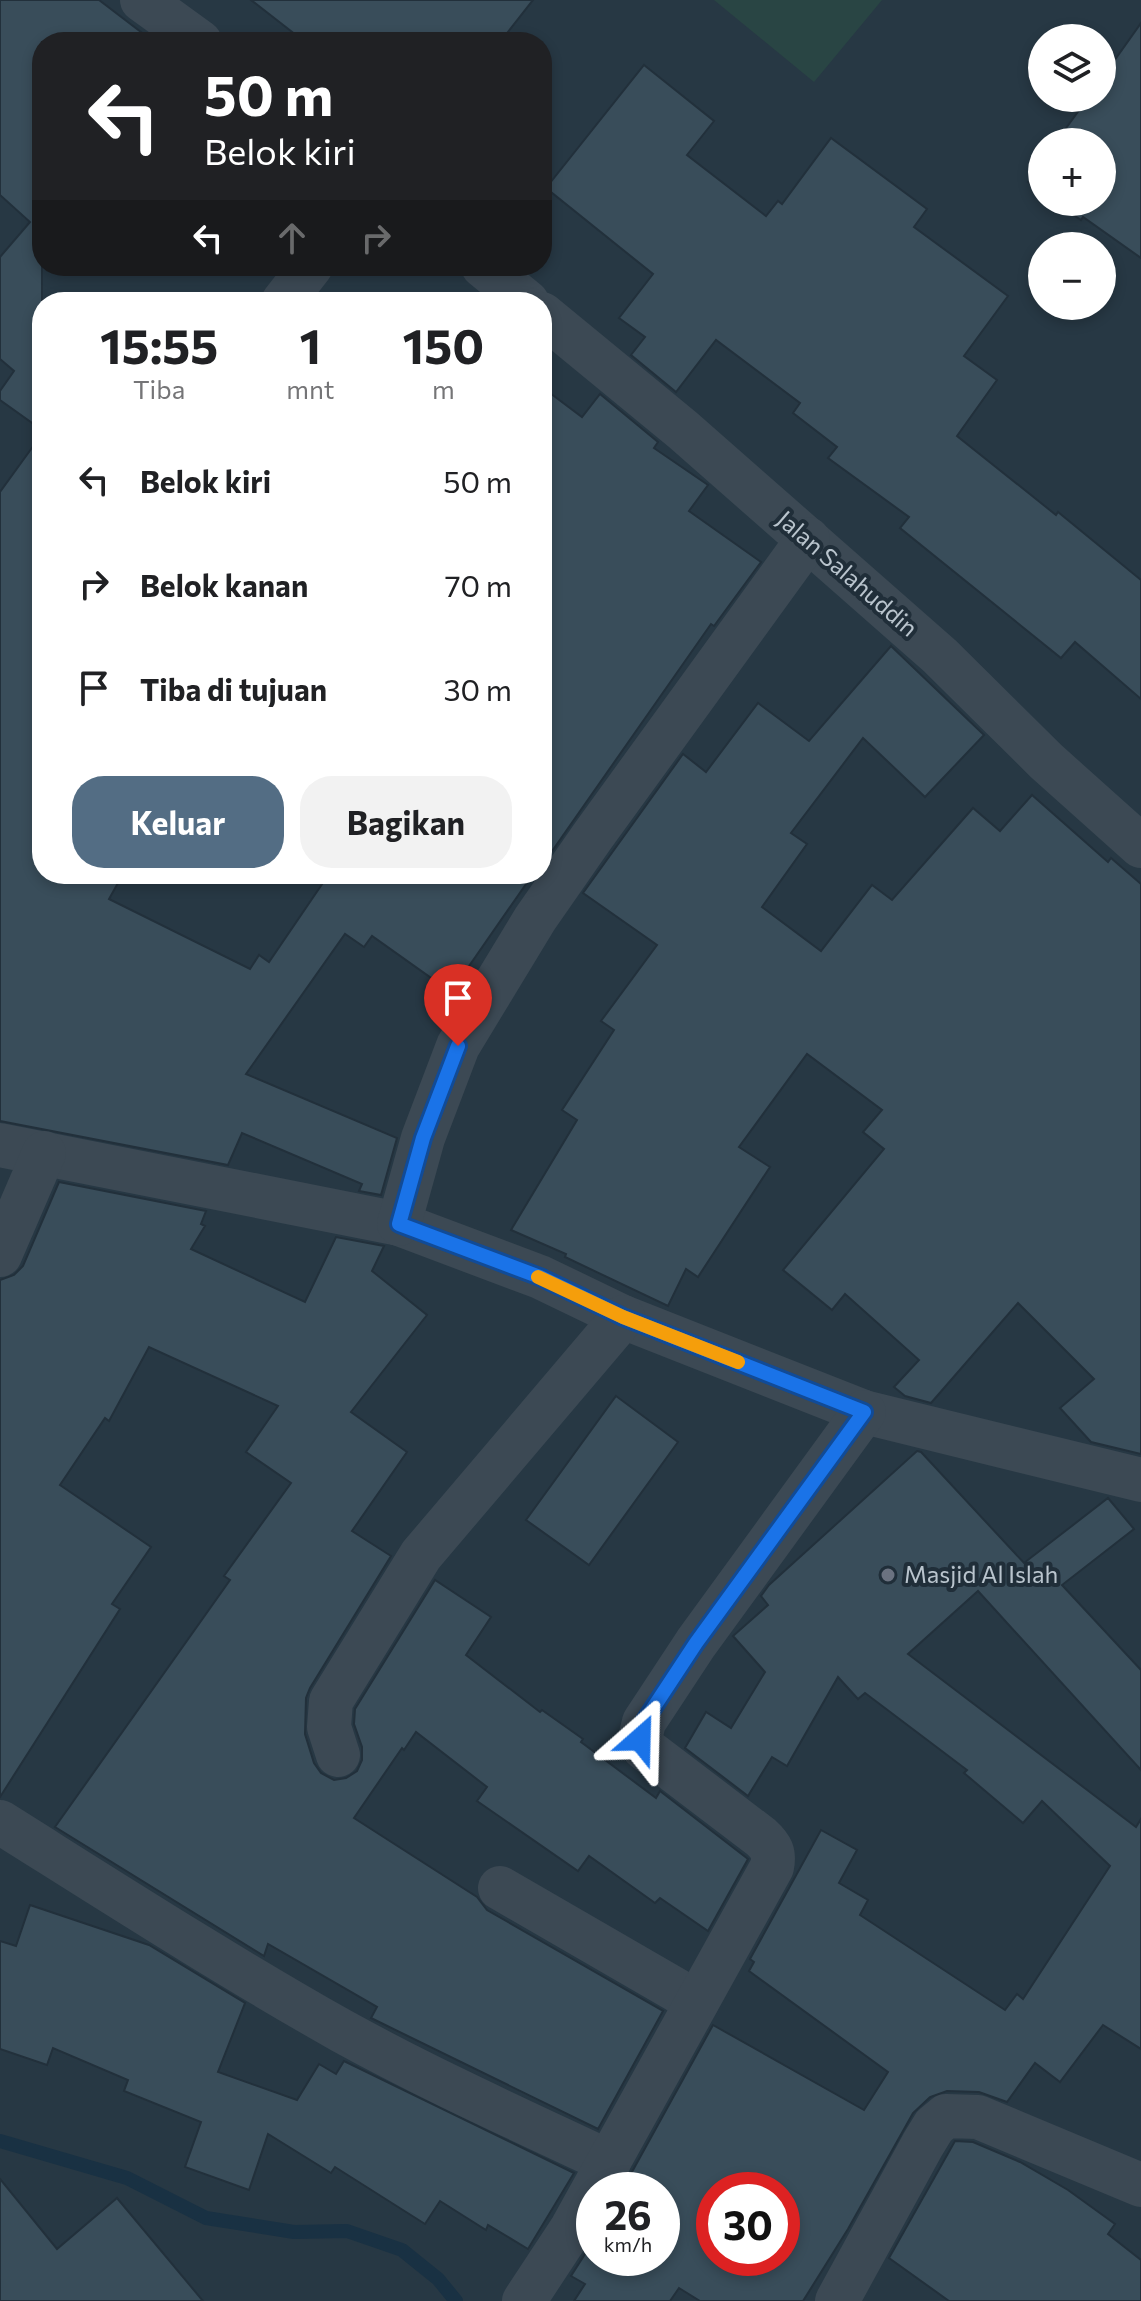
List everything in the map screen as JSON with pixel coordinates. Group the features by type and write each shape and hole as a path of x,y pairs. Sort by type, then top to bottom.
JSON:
{"street":[{"path":"142,0 186,32"},
{"path":"291,292 303,276"},
{"path":"495,276 515,292"},
{"name":"Jalan Salahuddin","path":"552,322 683,430 940,656 1046,761 1141,846"},
{"path":"399,1224 423,1138 458,1046 559,884 808,539"},
{"path":"0,1145 399,1224 540,1277 623,1317 864,1412 1141,1480"},
{"path":"0,1255 44,1153"},
{"path":"338,1755 329,1727 331,1701 421,1555 623,1317"},
{"path":"524,2301 572,2228 772,1867 773,1851 761,1837 651,1755 640,1739 641,1730 696,1643 864,1412"},
{"path":"0,1822 203,1951 345,2032 609,2162"},
{"path":"500,1888 697,2002"},
{"path":"837,2301 923,2144 934,2126 946,2116 978,2117 1141,2185"}],"green space":[{"path":"714,0 882,0 814,82"}],"building":[{"path":"0,0 99,0 141,32 32,32 32,276 42,276 42,292 32,292 32,423 0,400 0,391 14,371 0,359 0,257 30,222 0,195"},
{"path":"251,0 533,0 508,32 292,32"},
{"path":"1141,23 1141,258 1116,240 1116,232 1104,232 1083,217 1081,220 1075,216 1116,216 1116,128 1066,128 1078,112 1116,112 1116,58"},
{"path":"644,65 714,121 687,155 766,216 778,201 782,204 831,138 927,209 914,227 1008,296 964,356 997,380 957,436 1141,580 1141,699 1075,642 1061,658 900,528 909,517 828,458 837,447 793,413 800,403 716,340 676,392 631,355 645,337 619,318 653,274 552,193 552,180"},
{"path":"552,394 582,417 600,394 658,442 654,448 708,485 689,511 761,562 714,626 711,624 552,851"},
{"path":"32,448 32,884 117,884 109,899 250,969 259,955 269,962 322,884 526,884 451,992 372,936 364,947 345,934 246,1074 397,1138 381,1195 359,1191 362,1184 242,1133 228,1165 0,1121 0,492"},
{"path":"891,646 984,735 925,797 863,738 791,833 807,844 762,907 821,951 872,885 892,900 973,808 1000,831 1032,795 1108,862 1111,858 1141,884 1141,1454 1091,1442 1060,1408 1094,1379 1018,1303 931,1403 905,1396 894,1387 919,1360 845,1294 832,1310 783,1270 884,1149 863,1132 882,1110 807,1054 739,1147 770,1167 698,1277 686,1269 668,1306 511,1230 577,1120 562,1110 614,1030 601,1021 657,945 583,893 683,754 706,772 758,703 809,741"},
{"path":"59,1182 206,1211 201,1224 205,1226 191,1249 305,1302 336,1237 384,1246 372,1271 427,1315 351,1412 407,1452 352,1531 391,1556 306,1698 305,1734 314,1763 321,1773 334,1780 346,1778 357,1771 362,1760 362,1747 354,1724 355,1709 435,1580 491,1617 466,1655 540,1712 542,1710 583,1739 581,1742 656,1798 660,1791 748,1859 708,1931 660,1898 655,1903 589,1856 578,1871 477,1801 487,1787 416,1732 354,1818 477,1897 487,1910 663,2011 598,2129 371,2018 377,2007 268,1944 264,1956 55,1827 230,1580 224,1576 291,1483 246,1452 278,1406 149,1347 109,1421 105,1418 60,1485 151,1547 112,1604 120,1609 0,1797 0,1280 14,1275 23,1266"},
{"path":"616,1396 678,1442 589,1565 526,1520"},
{"path":"917,1451 1024,1563 1108,1498 1134,1529 1062,1585 1141,1670 1141,1770 978,1591 908,1654 1136,1827 1141,1819 1141,2049 1103,2025 1060,2082 1035,2063 1007,2102 979,2092 947,2091 930,2097 913,2113 848,2229 803,2301 700,2301 679,2288 670,2301 574,2301 585,2284 571,2276 576,2268 576,2276 680,2276 680,2172 632,2172 713,2025 864,2110 888,2072 749,1971 754,1962 750,1959 821,1830 857,1850 839,1883 868,1900 860,1915 1005,2010 1017,1994 1023,1999 1110,1866 1042,1801 1023,1823 964,1773 967,1770 865,1693 858,1699 838,1677 787,1766 772,1757 748,1796 685,1748 706,1712 731,1728 765,1672 733,1636 768,1605 761,1596 769,1585"},
{"path":"30,1905 149,1945 245,2003 218,2072 297,2100 319,2064 336,2074 344,2061 574,2173 528,2249 488,2225 486,2230 440,2201 425,2224 335,2167 331,2173 268,2134 249,2190 185,2167 201,2122 124,2091 128,2080 53,2048 47,2065 0,2049 0,1941 16,1946"},
{"path":"955,2141 973,2142 1020,2162 1068,2190 1115,2224 1108,2234 1141,2260 1141,2301 949,2301 889,2258"},
{"path":"0,2179 57,2249 117,2198 203,2301 0,2301"}],"waterway":[{"path":"0,2141 127,2178 206,2218 294,2232 347,2231 402,2250 438,2279 456,2301"}],"slow traffic":[{"path":"538,1277 623,1317 738,1362"}],"place":[{"name":"Masjid Al Islah","path":"888,1575"}],"route":[{"path":"458,1046 423,1138 399,1224 540,1277 623,1317 864,1412 696,1643 644,1722 640,1739"}]}
